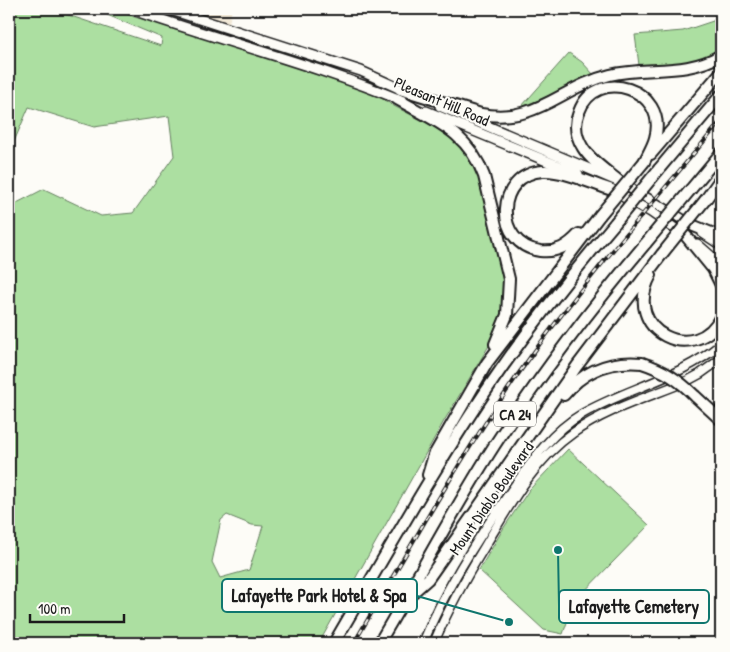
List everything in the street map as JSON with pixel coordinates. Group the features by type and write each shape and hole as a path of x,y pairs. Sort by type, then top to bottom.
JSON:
{"highway":[{"path":"399,94 481,114 513,116 532,111 583,85 608,75 683,69 721,55"},
{"path":"425,486 434,454 487,363 600,215 721,72"},
{"path":"620,182 587,153 577,135 576,118 580,108 595,92 616,86 626,87 636,91 651,104 655,114 656,136 644,162"},
{"path":"399,94 463,140 475,154 484,176 509,279 507,315 487,363"},
{"name":"CA 24","path":"334,643 425,486 521,342 562,287 721,95"},
{"name":"CA 24","path":"379,643 472,482 516,412 576,329 721,153"},
{"path":"600,215 572,242 563,248 544,251 526,247 513,235 506,220 505,204 515,184 523,177 534,172 544,171 564,174 612,190"},
{"path":"706,199 721,178"},
{"path":"405,600 428,579 582,360 662,254 721,182"},
{"path":"694,226 721,237"},
{"path":"686,236 713,269 721,285"},
{"path":"662,254 643,292 642,304 645,315 654,328 666,337 686,341 706,335 721,316"},
{"path":"508,464 569,389 583,376 610,364 642,363 672,376 721,420"}],"main road":[{"name":"Pleasant Hill Road","path":"130,9 355,82 399,94 620,182 694,226 721,246"},
{"name":"Pleasant Hill Road","path":"168,9 361,71 399,94 612,190 651,212 686,236 721,265"},
{"name":"Mount Diablo Boulevard","path":"423,643 440,605 468,554 532,461 549,440 569,423 592,409 694,364 721,344"},
{"name":"Mount Diablo Boulevard","path":"434,643 460,588 498,524 530,477 556,447 592,422 687,381 721,359"}],"shaded area":[{"path":"168,9 232,9 228,28"}],"green space":[{"path":"9,9 62,9 65,14 161,46 162,38 93,9 130,9 355,82 394,106 450,135 466,149 477,171 502,267 503,300 499,322 490,344 444,421 319,643 9,643 9,207 44,189 101,216 133,213 174,156 169,116 94,127 29,107 9,153","holes":["227,515 252,525 263,526 249,570 220,578 212,562 221,520"]},
{"path":"721,12 721,51 701,59 681,63 639,65 635,35 683,31 713,21"},
{"path":"569,53 582,62 594,75 521,107"},
{"path":"568,449 649,525 574,602 563,634 544,630 479,570 529,490"}],"railway":[{"path":"354,643 461,462 531,356 600,266 721,121"}],"place":[{"name":"Lafayette Cemetery","path":"558,550"},
{"name":"Lafayette Park Hotel & Spa","path":"509,622"}]}
